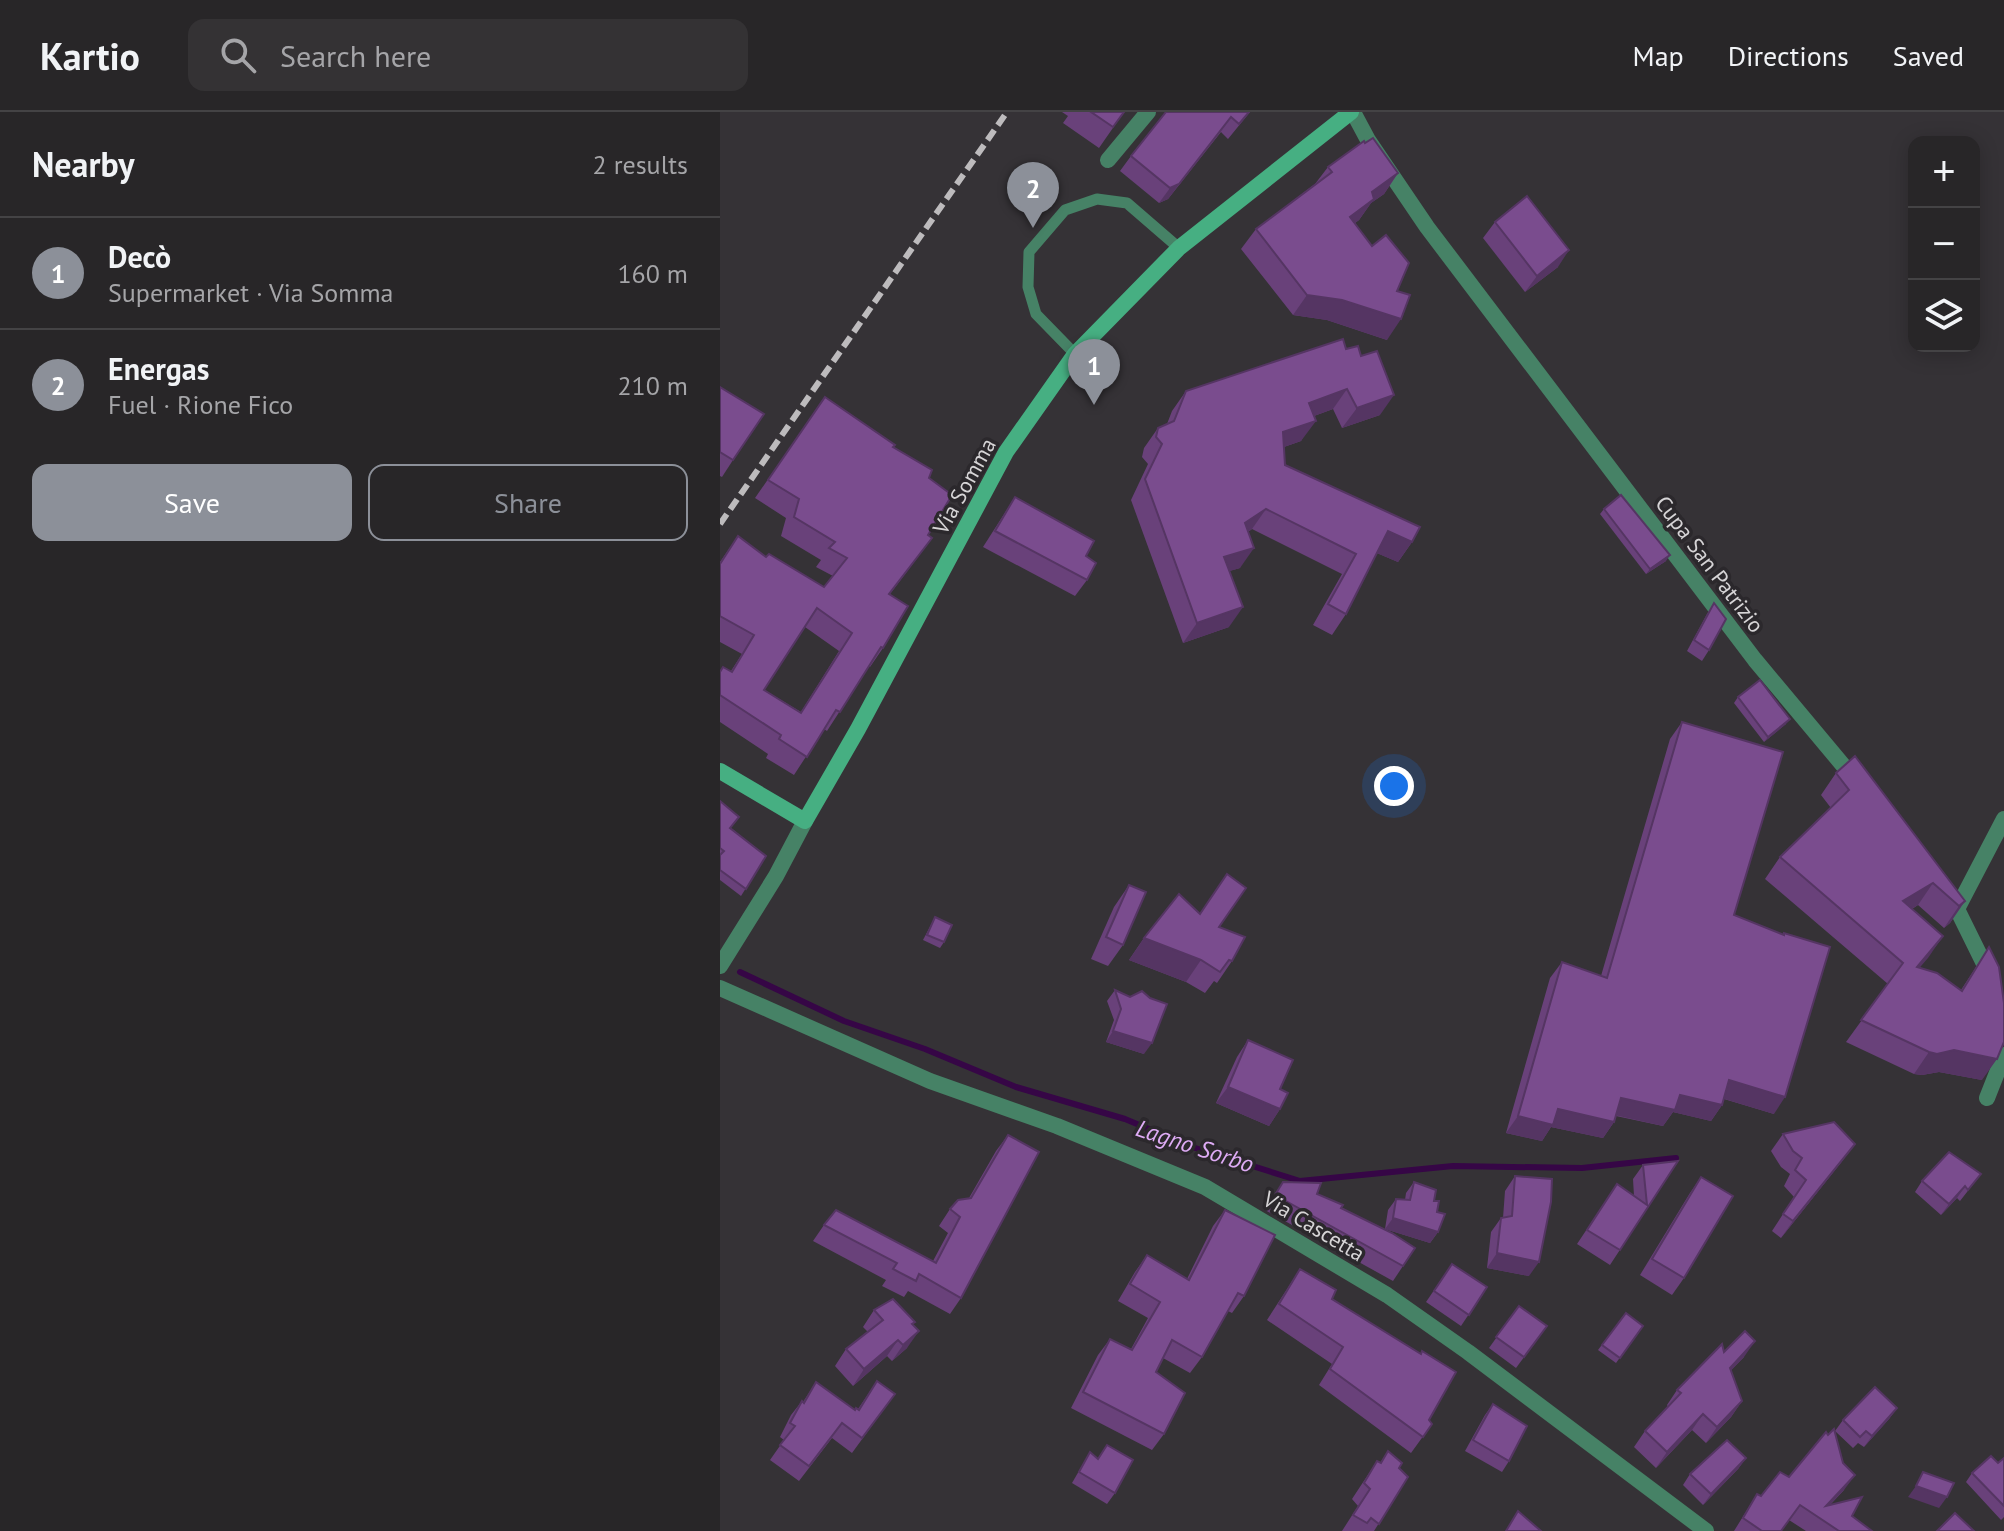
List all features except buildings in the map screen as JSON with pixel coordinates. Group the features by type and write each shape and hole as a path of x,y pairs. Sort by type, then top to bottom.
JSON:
{"main road":[{"name":"Via Somma","path":"805,821 858,729 1006,452 1075,354 1179,248 1352,112"},
{"path":"720,771 805,821"}],"street":[{"path":"1108,160 1148,112"},
{"name":"Cupa San Patrizio","path":"1352,112 1427,227 1755,660 1870,798"},
{"path":"1957,909 2004,819"},
{"name":"Via Somma","path":"720,966 776,876 805,821"},
{"path":"1937,885 1957,909 1994,984 1996,997"},
{"name":"Via Cascetta","path":"720,988 930,1081 1057,1126 1205,1187 1387,1295 1706,1531"},
{"path":"1987,1098 2003,1048"}],"lane":[{"path":"1075,354 1036,314 1028,287 1029,252 1065,210 1097,199 1127,203 1179,248"}],"waterway":[{"name":"Lagno Sorbo","path":"740,972 844,1021 925,1049 1016,1087 1125,1119 1192,1147 1300,1181 1453,1166 1582,1168 1676,1158"}],"railway":[{"path":"720,524 1007,112"}],"place":[{"name":"Energas","path":"1033,228"},
{"name":"Decò","path":"1094,405"}]}
